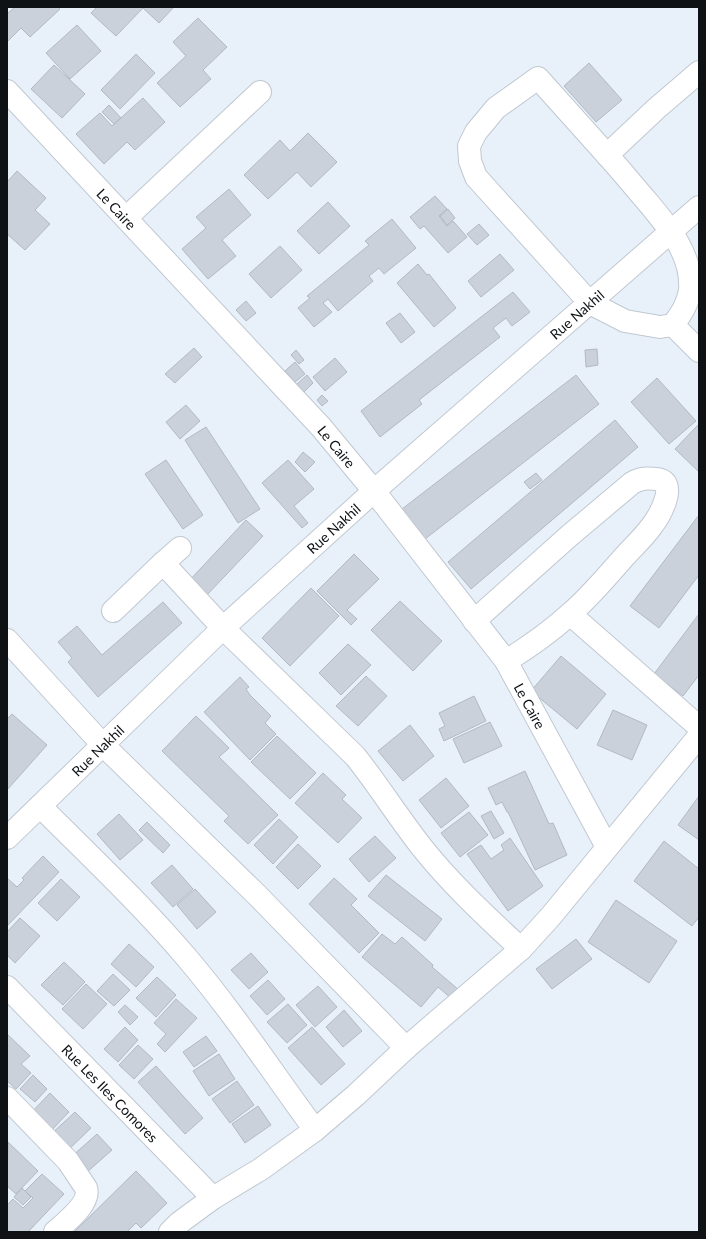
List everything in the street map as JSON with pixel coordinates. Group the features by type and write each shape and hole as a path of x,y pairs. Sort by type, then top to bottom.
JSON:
{"street":[{"path":"607,155 657,108 699,72"},
{"path":"538,78 607,155 672,231 683,253 689,272 690,290 682,313 673,325 660,328 625,321 590,303 476,177 470,160 469,146 476,132 496,108 538,78"},
{"name":"Le Caire","path":"7,92 321,427 374,491 506,661 607,847"},
{"path":"126,218 260,92"},
{"name":"Rue Nakhil","path":"7,838 223,628 374,491 699,207"},
{"path":"673,325 699,351"},
{"path":"474,621 569,536 632,483 641,478 659,479 664,482 666,490 664,506 651,527 589,596 570,614 530,646 506,661"},
{"path":"113,611 180,548"},
{"path":"163,563 223,628 354,756 373,779 424,850 476,907 521,949"},
{"path":"570,614 699,727"},
{"path":"7,640 103,745 257,895 406,1048"},
{"path":"170,1232 179,1223 213,1198 261,1168 315,1130 356,1095 406,1048 521,949 551,916 699,736"},
{"path":"40,806 151,916 188,959 238,1024 315,1130"},
{"name":"Rue Les Iles Comores","path":"7,987 213,1198"},
{"path":"7,1098 68,1162 88,1192 86,1200 78,1210 55,1232"}],"building":[{"path":"15,7 58,7 60,9 30,37 21,28 7,42 7,12 8,13"},
{"path":"97,7 174,7 159,23 143,8 116,36 91,13"},
{"path":"198,18 227,47 203,70 211,79 180,107 157,83 186,56 173,42"},
{"path":"77,25 101,51 70,79 46,53"},
{"path":"136,54 155,73 120,109 101,90"},
{"path":"589,63 622,100 596,122 564,86"},
{"path":"54,65 85,94 62,118 31,89"},
{"path":"143,98 165,122 135,150 127,142 104,164 76,134 100,113 112,126"},
{"path":"109,105 121,118 114,124 102,112"},
{"path":"308,133 337,162 311,187 297,172 268,199 244,175 280,140 290,151"},
{"path":"17,171 46,198 35,210 50,224 25,250 7,234 7,182"},
{"path":"229,189 251,215 222,240 236,256 208,279 182,249 206,228 196,217"},
{"path":"435,196 447,209 439,216 447,226 453,221 467,237 448,253 424,226 420,229 410,217"},
{"path":"328,202 350,226 319,254 297,231"},
{"path":"448,209 455,218 447,225 440,216"},
{"path":"392,219 416,248 384,274 379,268 369,276 373,281 338,311 328,299 323,303 332,312 314,327 298,308 310,298 307,296 369,245 365,241"},
{"path":"479,224 489,235 477,245 467,234"},
{"path":"280,246 302,270 271,298 249,274"},
{"path":"500,254 514,270 481,297 468,281"},
{"path":"418,264 427,275 429,274 456,308 434,327 397,283"},
{"path":"513,292 530,312 512,326 506,318 493,328 500,337 419,400 422,404 380,437 361,411"},
{"path":"246,301 256,313 246,321 236,310"},
{"path":"400,313 415,332 401,343 386,323"},
{"path":"194,348 202,357 175,383 165,374"},
{"path":"597,349 598,365 586,367 585,350"},
{"path":"296,350 304,360 299,364 291,355"},
{"path":"335,358 347,372 325,391 313,377"},
{"path":"295,362 305,374 295,382 285,371"},
{"path":"307,375 313,383 304,392 297,384"},
{"path":"576,375 599,404 425,539 402,509"},
{"path":"657,378 696,421 669,444 631,402"},
{"path":"322,395 328,401 322,406 317,400"},
{"path":"186,405 200,421 180,439 166,422"},
{"path":"615,420 638,447 471,589 448,562"},
{"path":"698,425 699,426 699,472 675,449"},
{"path":"206,427 260,509 238,523 185,440"},
{"path":"303,452 315,462 305,472 295,462"},
{"path":"166,460 203,515 183,529 145,474"},
{"path":"288,460 314,489 294,506 308,523 302,528 262,483"},
{"path":"536,473 542,480 530,489 524,482"},
{"path":"699,515 699,575 659,628 630,606"},
{"path":"246,520 263,536 205,597 188,582"},
{"path":"354,554 379,579 347,610 357,619 351,625 317,591"},
{"path":"311,588 339,616 290,666 262,638"},
{"path":"400,601 442,641 413,671 371,630"},
{"path":"163,602 182,623 98,697 68,662 72,658 58,642 77,626 102,655"},
{"path":"699,614 699,675 683,696 654,674"},
{"path":"348,644 371,665 341,695 319,673"},
{"path":"561,656 606,694 577,729 531,691"},
{"path":"366,676 387,696 358,726 336,706"},
{"path":"240,677 249,687 246,689 250,695 271,716 265,723 276,734 250,760 204,712"},
{"path":"474,696 486,721 444,741 439,729 445,726 439,713"},
{"path":"613,710 647,725 632,760 597,745"},
{"path":"12,714 47,745 7,790 7,719"},
{"path":"196,716 229,748 219,757 278,815 248,844 224,821 229,816 162,751"},
{"path":"490,722 502,746 464,763 453,739"},
{"path":"410,725 434,756 403,781 378,751"},
{"path":"277,736 316,773 290,799 251,762"},
{"path":"525,771 549,824 553,823 567,855 535,870 508,812 502,802 496,805 488,788"},
{"path":"323,773 346,795 342,799 362,818 338,843 295,803"},
{"path":"446,778 469,806 441,828 419,800"},
{"path":"699,796 699,840 678,825"},
{"path":"491,811 504,833 494,839 481,816"},
{"path":"469,812 488,835 460,857 441,833"},
{"path":"119,814 143,840 120,860 97,834"},
{"path":"279,819 298,837 273,864 254,845"},
{"path":"147,822 170,845 163,853 139,830"},
{"path":"375,836 396,858 369,882 349,859"},
{"path":"510,838 543,886 508,911 467,854 481,845 491,859 504,850 501,845"},
{"path":"664,841 699,869 699,917 692,926 634,881"},
{"path":"298,844 321,866 298,889 276,867"},
{"path":"43,856 59,872 7,926 7,878 17,887 24,880 22,878"},
{"path":"172,865 193,889 173,907 151,883"},
{"path":"386,875 442,919 425,941 368,896"},
{"path":"334,878 357,899 351,905 379,933 359,953 309,904"},
{"path":"61,879 80,897 57,921 38,903"},
{"path":"195,889 216,912 197,929 177,905"},
{"path":"616,900 677,941 649,983 588,942"},
{"path":"20,918 40,936 15,963 7,955 7,932"},
{"path":"382,934 395,944 402,937 433,965 432,967 459,990 452,999 438,987 421,1007 362,957"},
{"path":"576,939 592,959 552,989 536,969"},
{"path":"129,944 154,967 136,987 111,964"},
{"path":"251,953 268,972 249,989 231,970"},
{"path":"64,962 85,982 63,1005 41,985"},
{"path":"113,974 130,990 114,1006 97,991"},
{"path":"157,977 176,995 156,1017 136,998"},
{"path":"268,980 285,999 267,1015 250,996"},
{"path":"86,984 107,1004 83,1029 62,1009"},
{"path":"318,986 337,1007 315,1027 296,1005"},
{"path":"176,999 197,1018 165,1052 157,1044 166,1034 154,1023"},
{"path":"288,1004 307,1025 287,1043 267,1022"},
{"path":"125,1005 138,1017 130,1025 118,1012"},
{"path":"344,1010 362,1031 343,1047 326,1027"},
{"path":"125,1027 138,1040 118,1062 104,1049"},
{"path":"312,1027 345,1064 321,1085 288,1048"},
{"path":"7,1034 30,1056 21,1064 31,1073 16,1089 7,1081"},
{"path":"206,1036 217,1051 194,1067 183,1052"},
{"path":"138,1045 153,1059 134,1079 119,1065"},
{"path":"219,1054 235,1079 209,1096 193,1071"},
{"path":"156,1066 203,1118 185,1134 138,1082"},
{"path":"33,1075 47,1089 35,1102 20,1089"},
{"path":"237,1081 254,1105 230,1123 212,1099"},
{"path":"50,1093 69,1112 47,1135 28,1116"},
{"path":"258,1106 271,1125 245,1143 232,1124"},
{"path":"75,1112 91,1128 65,1153 49,1136"},
{"path":"97,1134 112,1150 86,1173 71,1157"},
{"path":"8,1142 38,1171 16,1194 7,1186"},
{"path":"136,1171 167,1203 141,1228 136,1223 127,1232 74,1232"},
{"path":"42,1174 64,1194 28,1232 7,1232 7,1205 13,1199 23,1208 33,1198 25,1191"},
{"path":"22,1188 31,1197 23,1205 14,1197"}]}
